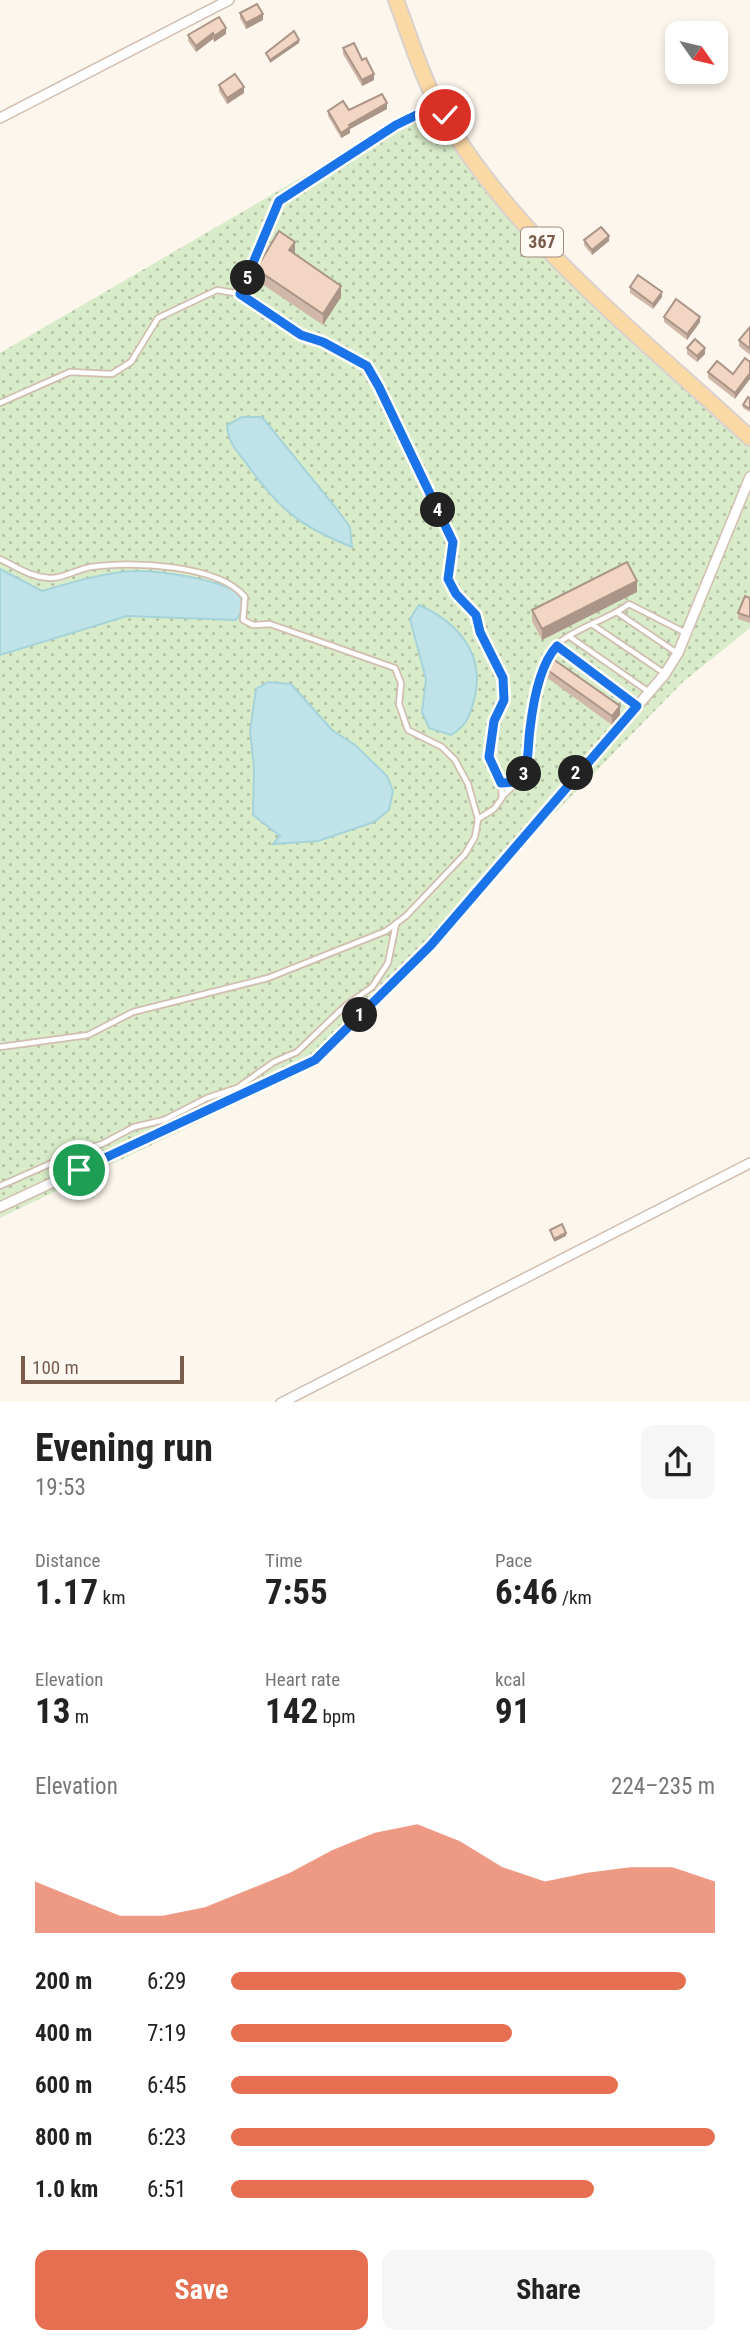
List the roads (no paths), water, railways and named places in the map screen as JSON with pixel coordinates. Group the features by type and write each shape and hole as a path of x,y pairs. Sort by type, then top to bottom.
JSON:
{"main road":[{"name":"367","path":"396,0 437,105 481,169 536,235 750,438"}],"street":[{"path":"0,118 229,0"},
{"path":"0,1207 315,1060 431,945 665,674 678,653 750,477"},
{"path":"281,1402 750,1163"}],"lane":[{"path":"240,294 279,201 396,125 437,105"},
{"path":"0,404 69,372 112,374 131,362 158,318 217,290 240,294 301,335 323,342 367,366 453,542 448,579 456,594 476,615 480,632 503,678 504,700 494,721 489,757 501,783 502,798"},
{"path":"0,559 30,576 54,578 88,568 131,562 217,577 238,588 245,597 243,620 253,625 270,624 395,668 401,683 399,704 408,730 442,747 455,760 468,784 478,819 475,837 465,854 386,931 268,978 133,1012 88,1035 0,1047"},
{"path":"478,819 494,809 517,782 528,761 530,729 547,657 557,646 629,604 686,633"},
{"path":"618,612 678,653"},
{"path":"592,625 665,674"},
{"path":"570,637 650,692"},
{"path":"557,646 637,706"},
{"path":"501,783 517,782"},
{"path":"0,1186 79,1151 102,1144 134,1126 163,1120 207,1098 237,1088 274,1062 298,1052 345,1006 372,987 388,963 396,923"}],"water":[{"path":"242,417 262,417 350,527 352,547 304,523 269,493 236,450 229,436 227,425"},
{"path":"0,569 42,591 113,573 137,571 174,574 228,588 237,593 246,606 236,620 127,616 0,655"},
{"path":"419,605 433,612 457,631 466,642 476,669 477,684 471,712 464,724 451,735 429,728 422,712 426,679 410,619"},
{"path":"268,682 291,684 332,730 355,745 387,776 393,791 389,810 374,822 318,841 273,844 280,836 253,815 254,768 250,731 256,689"}]}
